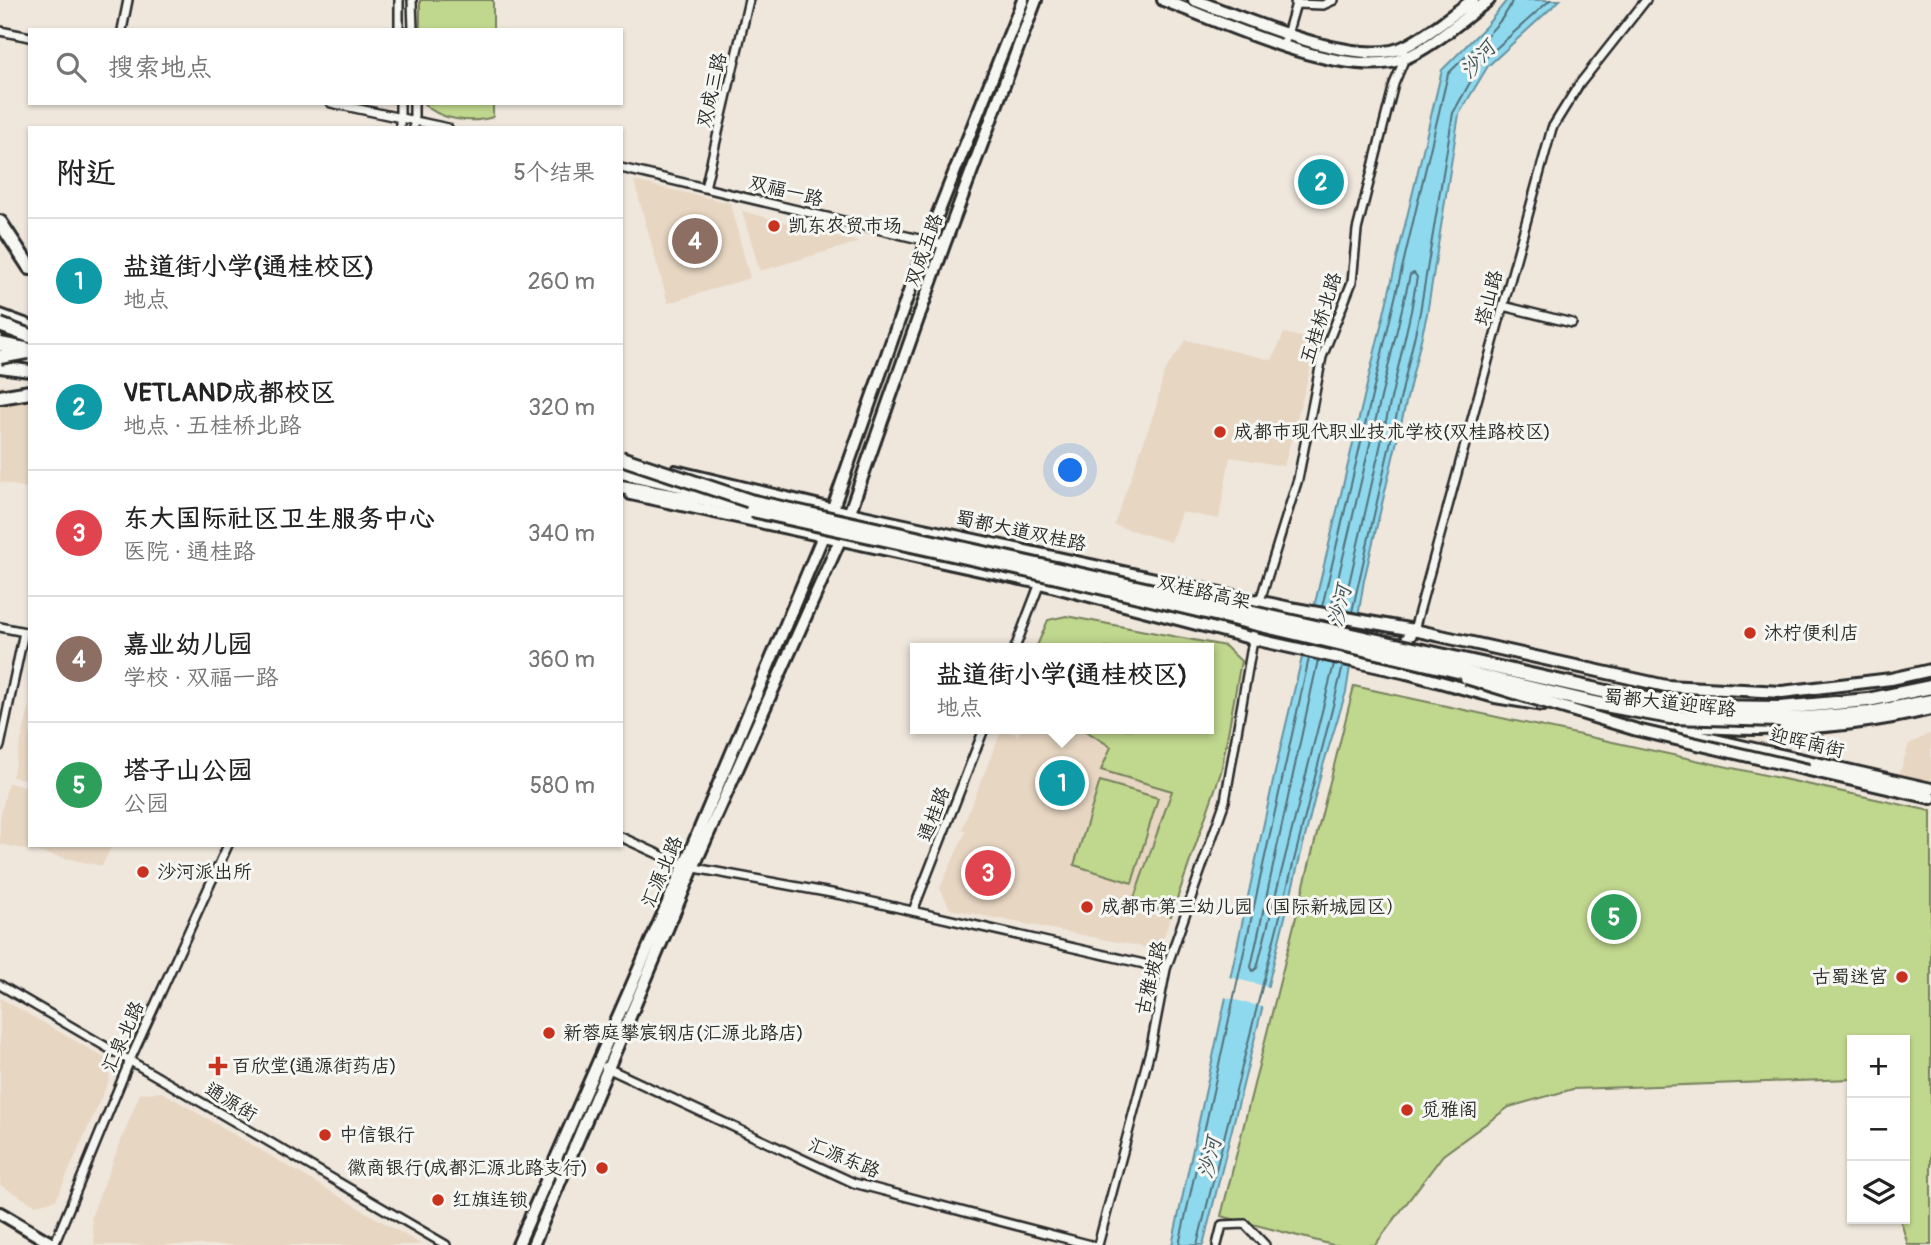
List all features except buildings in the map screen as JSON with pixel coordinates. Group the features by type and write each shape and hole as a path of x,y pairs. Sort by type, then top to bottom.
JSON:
{"highway":[{"path":"0,222 28,265"},
{"path":"0,325 28,343"},
{"path":"0,344 28,344"},
{"path":"2,364 28,345"},
{"path":"0,397 28,392"},
{"path":"623,460 749,505"},
{"name":"双桂路高架","path":"623,473 1409,666 1642,713 1697,720 1780,714"},
{"name":"双桂路高架","path":"623,481 749,505 1620,695 1699,707 1780,714"},
{"path":"623,487 749,505"},
{"path":"1780,714 1931,687"},
{"name":"蜀都大道迎晖路","path":"1780,714 1875,712 1928,707"}],"street":[{"path":"122,28 128,0"},
{"path":"399,0 400,28"},
{"path":"412,0 413,28"},
{"name":"双成三路","path":"705,188 749,0"},
{"name":"双成五路","path":"831,509 927,241 1023,0"},
{"name":"双成五路","path":"849,513 944,245 1036,0"},
{"path":"1163,0 1284,45 1347,62 1405,53 1489,0"},
{"path":"1194,0 1321,46 1350,51 1405,53 1473,0"},
{"path":"1284,45 1296,2 1323,5 1334,0"},
{"name":"塔山路","path":"1415,630 1552,128 1578,86 1646,0"},
{"path":"0,31 28,37"},
{"name":"五桂桥北路","path":"1254,639 1259,599 1297,479 1322,358 1352,282 1361,217 1394,84 1405,53"},
{"path":"340,105 400,118 414,124 414,105"},
{"path":"400,105 400,126"},
{"name":"双福一路","path":"623,168 944,245"},
{"path":"1503,306 1572,323"},
{"path":"0,325 24,324"},
{"path":"24,324 2,364 28,370"},
{"name":"蜀都大道双桂路","path":"623,459 831,509 1259,599 1290,608 1415,630"},
{"path":"623,492 1040,583 1393,672 1409,666"},
{"name":"汇源北路","path":"533,1245 609,1069 823,536 831,509"},
{"name":"汇源北路","path":"518,1245 849,513"},
{"path":"1017,643 1040,583"},
{"path":"1254,639 1266,626 1289,624 1382,644 1399,641 1415,630"},
{"path":"0,627 27,632 0,746"},
{"path":"1415,630 1398,648 1398,660 1409,666 1637,730 1931,798"},
{"name":"蜀都大道迎晖路","path":"1415,630 1666,686 1782,692 1891,679 1931,670"},
{"name":"古雅坡路","path":"1098,1245 1151,1047 1166,969 1226,801 1254,639"},
{"name":"蜀都大道迎晖路","path":"1409,666 1495,697 1678,727 1761,731 1868,722 1928,707"},
{"name":"迎晖南街","path":"1678,727 1697,736 1931,789"},
{"name":"通桂路","path":"913,911 982,734"},
{"path":"623,839 688,867 913,911 1166,969"},
{"name":"汇泉北路","path":"54,1245 130,1060 227,847"},
{"name":"通源街","path":"0,985 446,1245"},
{"name":"汇源东路","path":"598,1064 854,1183 1091,1245"},
{"path":"0,1213 54,1245"},
{"path":"1217,1245 1222,1225 1233,1223 1245,1224 1265,1245"}],"shaded area":[{"path":"634,181 730,203 750,278 668,303"},
{"name":"凯东农贸市场","path":"742,211 859,242 760,271"},
{"name":"成都市现代职业技术学校(双桂路校区)","path":"1284,333 1318,341 1284,466 1230,457 1219,519 1181,512 1171,542 1114,525 1156,407 1164,372 1186,340 1272,360"},
{"path":"0,385 28,390 28,489 0,482"},
{"path":"28,713 28,780 12,777"},
{"path":"1931,733 1931,785 1898,778 1909,744"},
{"path":"1000,734 1091,734 1111,747 1102,770 1172,791 1134,898 1171,916 1159,950 950,909 940,888 966,831 962,829"},
{"path":"8,783 28,787 28,847 111,847 102,866 0,844 0,819"},
{"path":"0,998 105,1058 110,1078 56,1200 35,1205 0,1185"},
{"path":"162,1092 422,1245 95,1245 91,1217 140,1093"}],"green space":[{"path":"420,0 493,0 493,28 420,28"},
{"path":"425,105 493,105 493,117 456,119"},
{"path":"1066,616 1209,643 1038,643 1048,620"},
{"path":"1214,644 1225,646 1241,661 1221,772 1171,916 1134,898 1172,791 1101,770 1111,747 1091,734 1214,734"},
{"path":"1354,686 1931,811 1931,1245 1908,1245 1902,1224 1910,1224 1910,1035 1847,1035 1847,1079 1573,1089 1509,1107 1443,1155 1375,1245 1333,1245 1221,1216"},
{"path":"1100,781 1158,798 1132,883 1074,865"}],"water":[{"name":"沙河","path":"1507,0 1560,0 1488,66 1459,114 1427,314 1364,580 1346,692 1322,769 1203,1245 1172,1245 1279,754 1442,70 1486,26"}],"pier":[{"path":"1229,977 1272,988 1267,1008 1224,997"}],"place":[{"name":"VETLAND成都校区","path":"1321,182"},
{"name":"凯东农贸市场","path":"774,226"},
{"name":"嘉业幼儿园","path":"695,241"},
{"name":"成都市现代职业技术学校(双桂路校区)","path":"1220,432"},
{"name":"沐柠便利店","path":"1750,633"},
{"name":"盐道街小学(通桂校区)","path":"1062,783"},
{"name":"沙河派出所","path":"143,872"},
{"name":"东大国际社区卫生服务中心","path":"988,873"},
{"name":"成都市第三幼儿园（国际新城园区）","path":"1087,907"},
{"name":"塔子山公园","path":"1614,917"},
{"name":"古蜀迷宫","path":"1902,977"},
{"name":"新蓉庭攀宸钢店(汇源北路店)","path":"549,1033"},
{"name":"百欣堂(通源街药店)","path":"218,1066"},
{"name":"觅雅阁","path":"1407,1110"},
{"name":"中信银行","path":"325,1135"},
{"name":"徽商银行(成都汇源北路支行)","path":"602,1168"},
{"name":"红旗连锁","path":"438,1200"}]}
